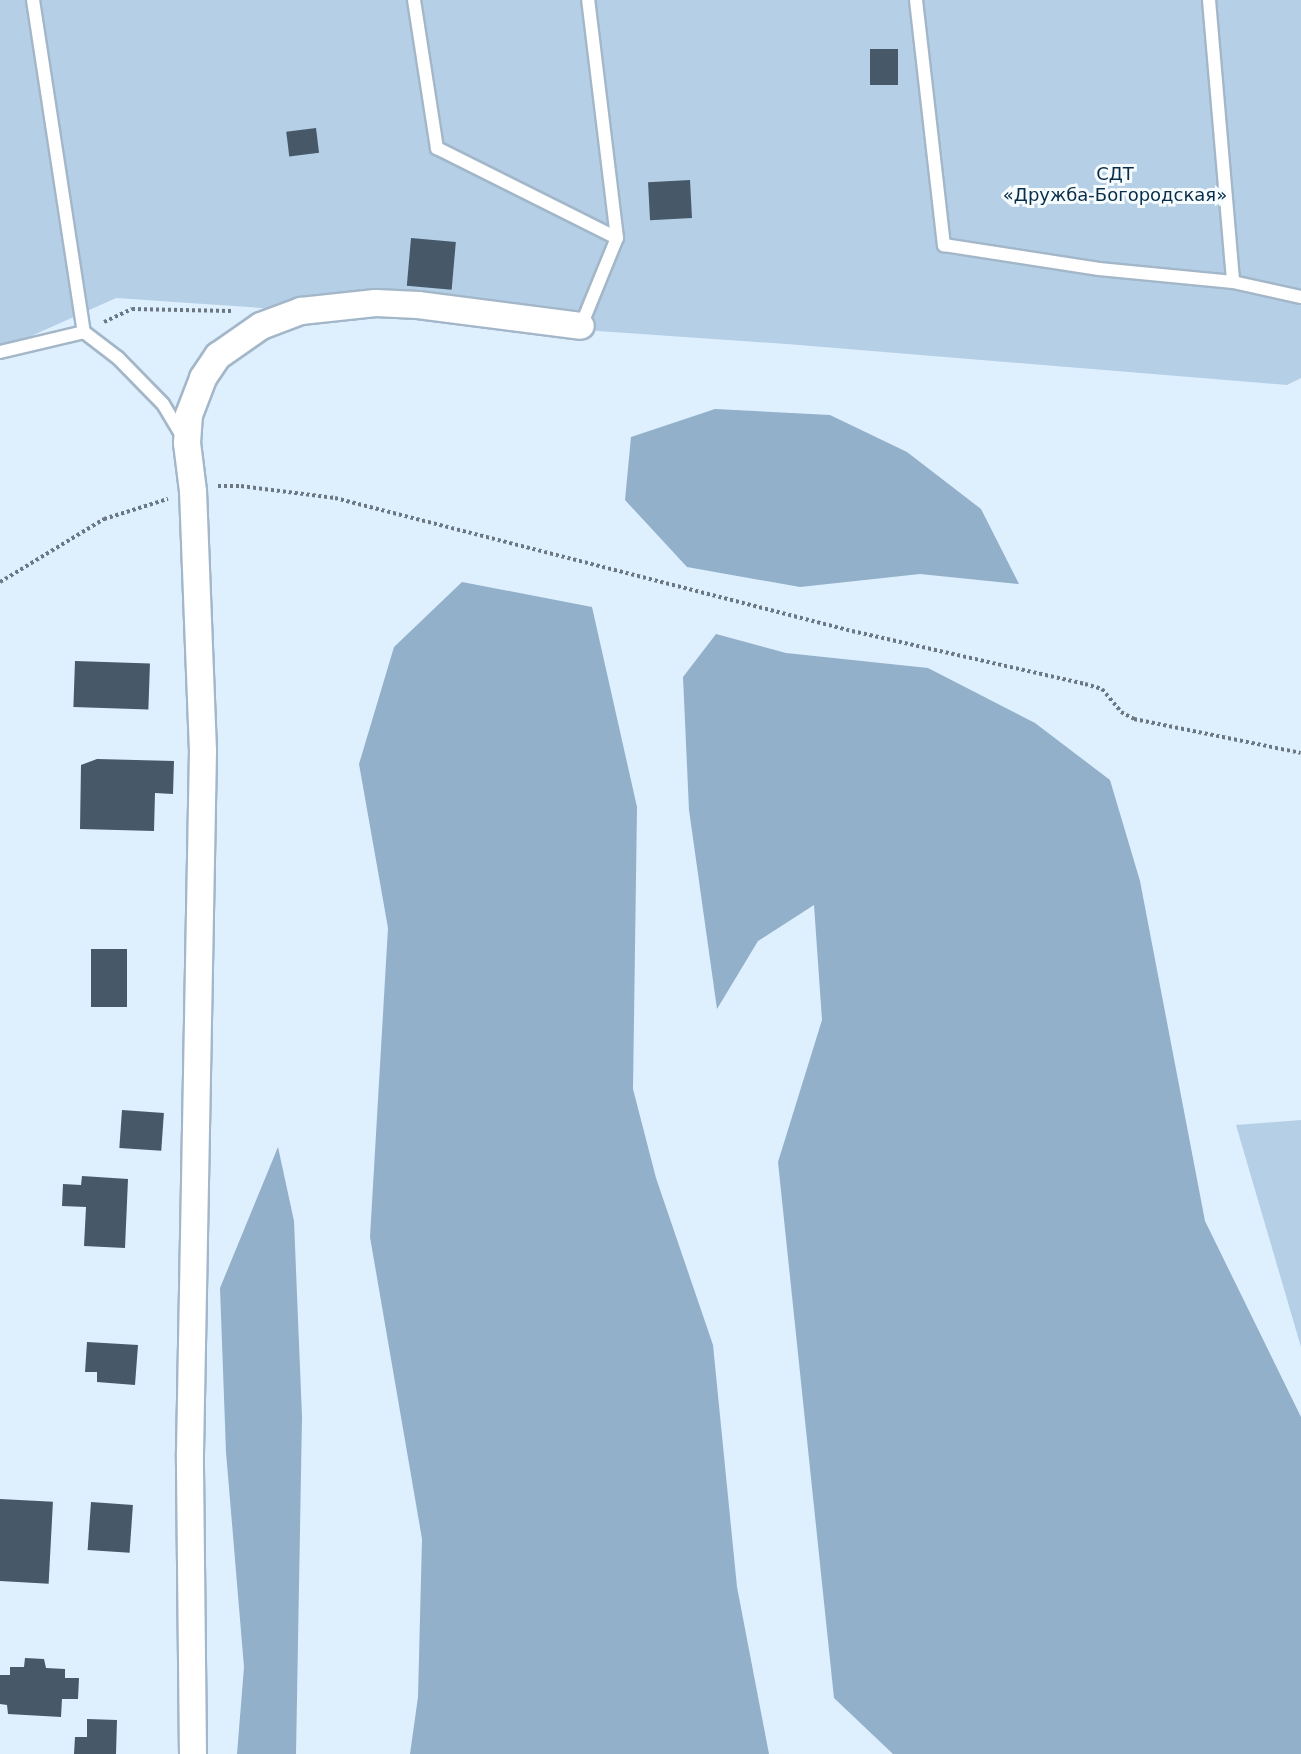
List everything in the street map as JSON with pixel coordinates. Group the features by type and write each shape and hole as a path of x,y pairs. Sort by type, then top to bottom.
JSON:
{"street":[{"path":"193,1754 190,1453 203,751 194,491 187,443 189,415 203,378 218,356 261,326 301,311 376,303 418,305 580,326"}],"lane":[{"path":"33,0 84,332 118,358 163,404 187,443"},
{"path":"414,0 437,148 617,238"},
{"path":"580,326 617,238 588,0"},
{"path":"916,0 944,245 1100,269 1233,282 1301,297"},
{"path":"1209,0 1233,282"},
{"path":"0,352 84,332"}],"path":[{"path":"84,332 132,309 234,311"},
{"path":"0,582 104,519 194,491 215,486 241,486 335,498 840,628 1085,684 1102,689 1121,712 1134,719 1301,753"}],"green space":[{"name":"СДТ «Дружба-Богородская»","path":"0,0 1301,0 1301,378 1287,385 787,344 116,298 0,350"},
{"path":"1301,1120 1301,1347 1236,1125"}],"shaded area":[{"path":"715,409 830,415 907,452 981,509 1019,584 920,574 800,587 687,567 625,500 631,437"},
{"path":"462,582 592,607 637,807 633,1089 656,1178 713,1345 737,1587 769,1754 410,1754 418,1697 422,1539 370,1237 388,928 359,764 394,647"},
{"path":"716,634 786,653 928,668 1035,723 1110,780 1140,881 1205,1221 1301,1417 1301,1754 893,1754 834,1698 778,1162 822,1020 814,905 758,941 717,1009 689,810 683,677"},
{"path":"278,1147 294,1221 302,1417 296,1754 237,1754 244,1667 226,1452 220,1288"}],"building":[{"path":"870,49 898,49 898,85 870,85"},
{"path":"316,128 319,153 289,156 286,132"},
{"path":"690,180 692,218 650,220 648,182"},
{"path":"411,238 456,242 452,290 407,286"},
{"path":"75,661 150,664 148,710 73,707"},
{"path":"97,759 174,761 173,794 155,793 154,831 80,829 81,765"},
{"path":"91,949 127,949 127,1007 91,1007"},
{"path":"122,1110 164,1113 161,1151 119,1148"},
{"path":"82,1176 128,1179 125,1248 84,1246 86,1207 62,1206 63,1184 81,1185"},
{"path":"87,1342 138,1345 135,1385 97,1382 97,1372 85,1372"},
{"path":"0,1499 53,1502 49,1584 0,1581"},
{"path":"91,1502 133,1505 130,1553 88,1550"},
{"path":"25,1658 44,1659 46,1668 65,1669 65,1678 79,1678 78,1699 62,1699 61,1717 8,1714 7,1705 0,1704 0,1675 10,1675 10,1667 24,1667"},
{"path":"87,1719 117,1720 116,1754 74,1754 75,1737 87,1737"}]}
